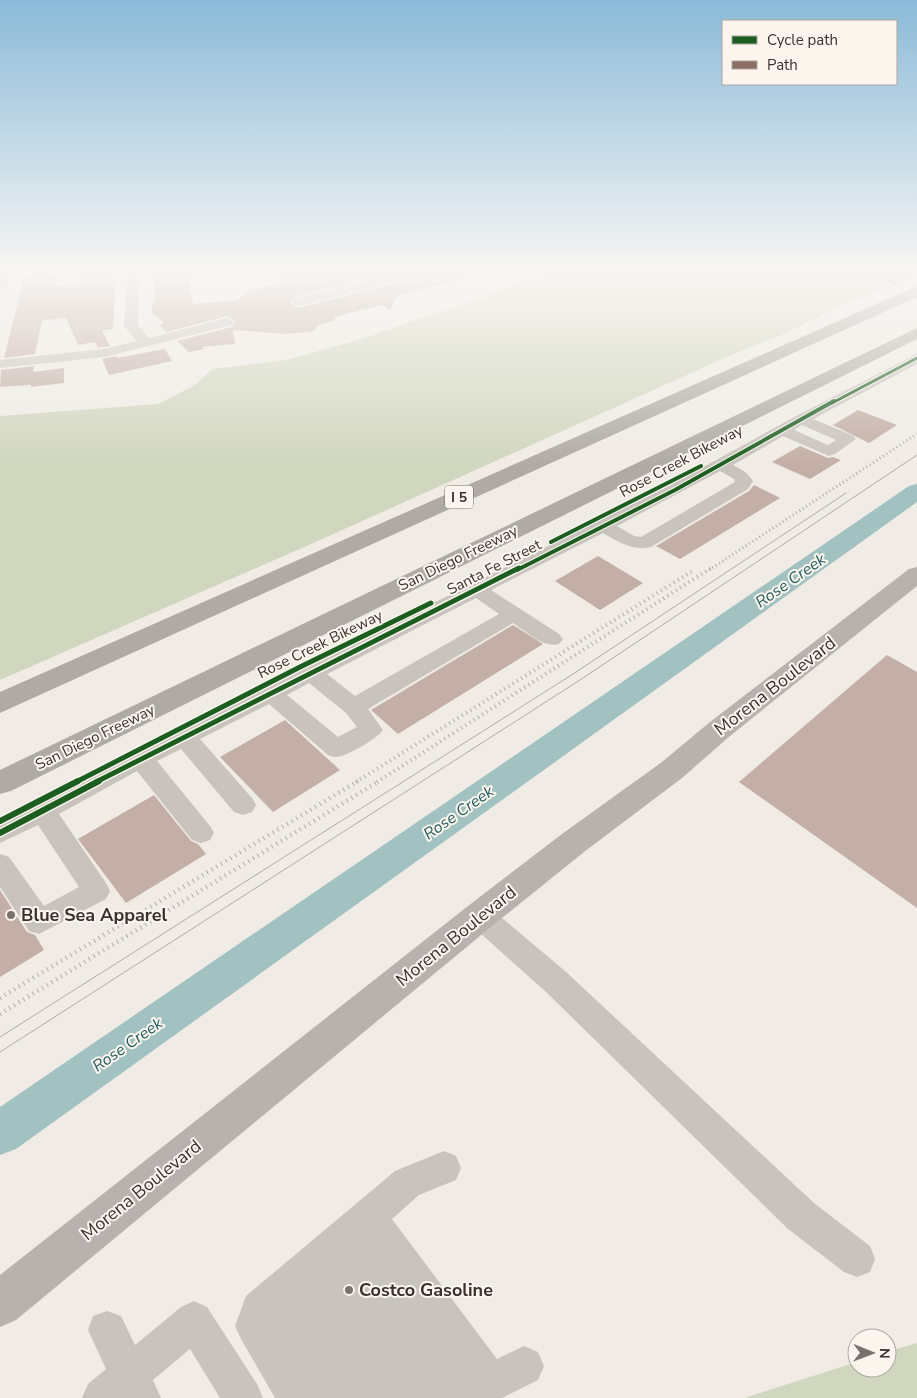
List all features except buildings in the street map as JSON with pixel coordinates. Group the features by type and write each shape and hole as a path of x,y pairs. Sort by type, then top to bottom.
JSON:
{"highway":[{"name":"I 5","path":"0,703 818,336"},
{"name":"San Diego Freeway","path":"0,783 910,336"}],"main road":[{"name":"Morena Boulevard","path":"0,1304 480,916 573,843 672,770 720,729 917,574"}],"street":[{"path":"140,336 146,343"},
{"path":"0,364 104,353 172,336"},
{"name":"Santa Fe Street","path":"0,834 184,737 604,526 721,465 801,419 917,358"},
{"path":"782,430 829,450 848,439 801,419"},
{"path":"604,526 629,541 644,543 742,485 744,481 741,476 721,465"},
{"path":"477,590 552,639"},
{"path":"354,707 514,614"},
{"path":"271,693 336,749 371,730 354,707 311,673"},
{"path":"184,737 243,805"},
{"path":"141,759 201,833"},
{"path":"0,865 40,922 96,892 43,811"},
{"path":"480,916 555,981 801,1216 857,1259"},
{"path":"297,1398 254,1326 311,1265 407,1183 444,1168"},
{"path":"311,1265 454,1391"},
{"path":"311,1265 454,1391"},
{"path":"311,1265 325,1398"},
{"path":"311,1265 353,1398"},
{"path":"311,1265 383,1398"},
{"path":"311,1265 402,1398"},
{"path":"107,1330 124,1390 194,1320 243,1398"},
{"path":"454,1391 524,1366"}],"green space":[{"path":"369,336 778,336 729,356 320,540 0,680 0,416 158,404 195,385 212,369 286,360"},
{"path":"917,1343 917,1398 744,1398 847,1365 847,1378 897,1378 897,1349"}],"waterway":[{"name":"Rose Creek","path":"0,1133 917,491"}],"tram line":[{"path":"0,1052 580,680 917,455"},
{"path":"0,1037 570,676 846,493"}],"railway":[{"path":"709,570 917,434"},
{"path":"377,782 711,568"},
{"path":"356,782 694,570"},
{"path":"0,998 358,781"},
{"path":"0,1014 379,781"}],"cycle path":[{"path":"0,833 150,754 675,490 814,412 917,358"},
{"name":"Rose Creek Bikeway","path":"551,542 701,466"},
{"name":"Rose Creek Bikeway","path":"0,821 300,667 431,603"}],"place":[{"name":"Blue Sea Apparel","path":"11,915"},
{"name":"Costco Gasoline","path":"349,1290"}]}
